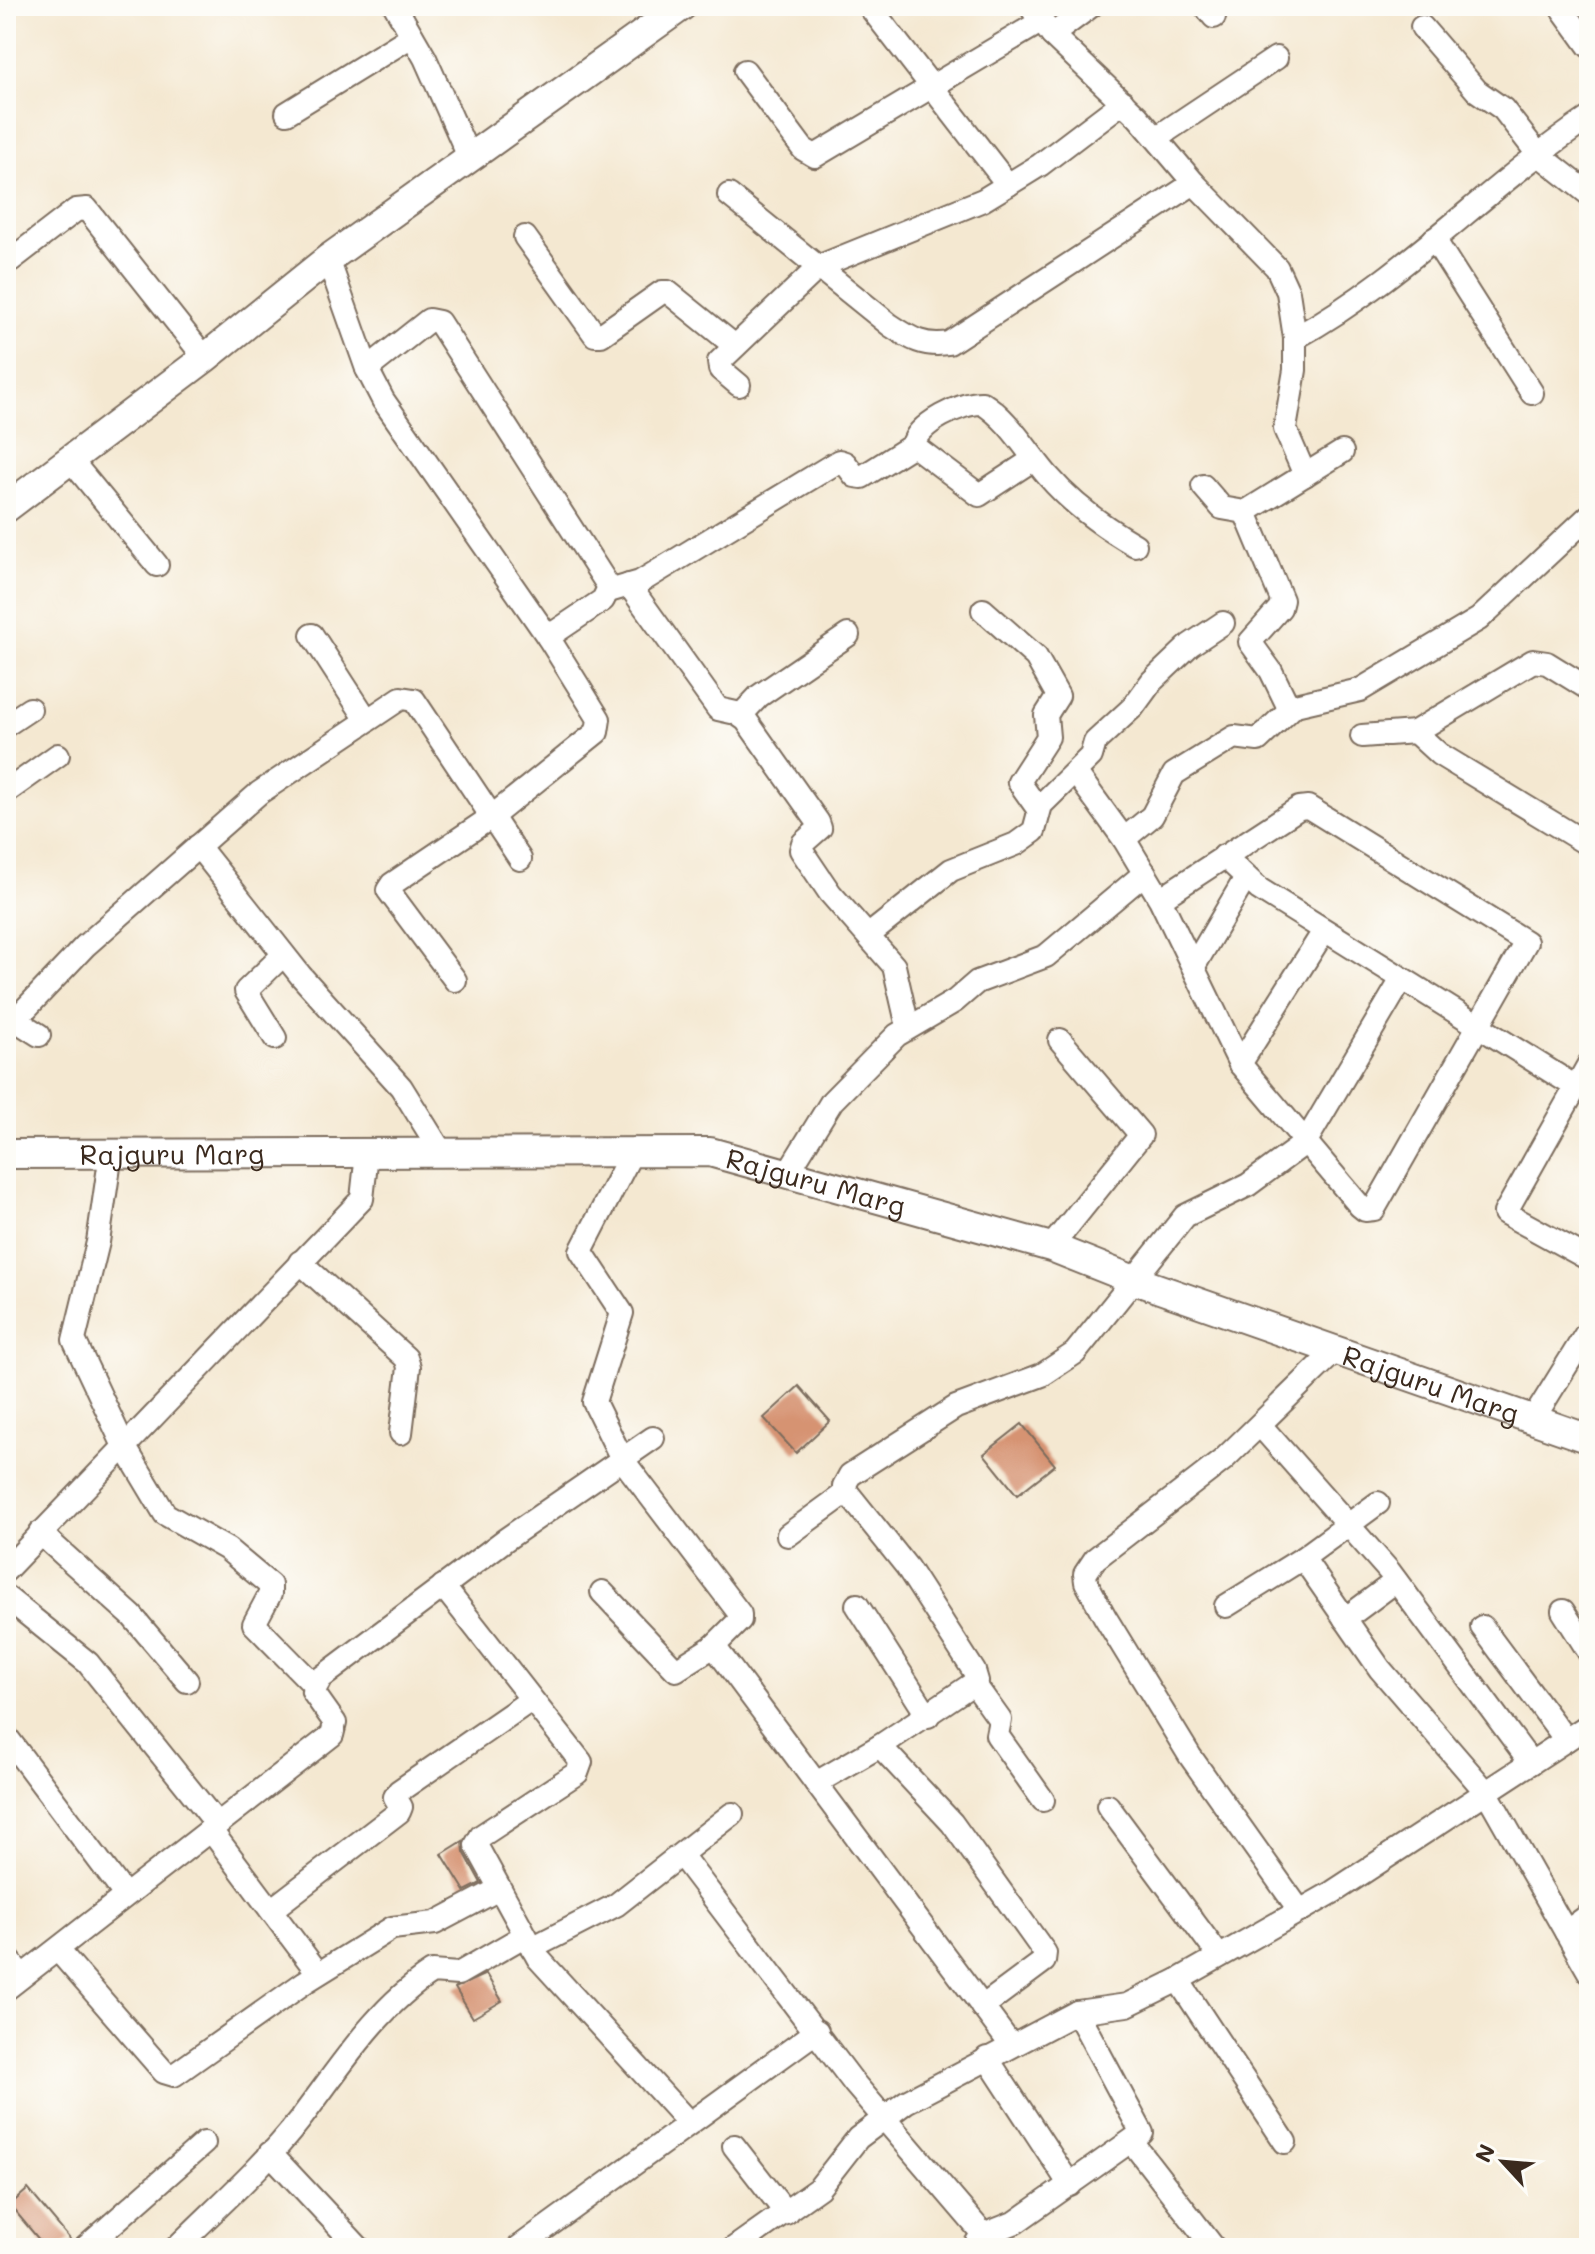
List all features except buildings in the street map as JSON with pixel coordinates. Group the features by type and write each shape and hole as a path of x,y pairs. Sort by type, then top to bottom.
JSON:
{"street":[{"path":"6,508 205,358 328,259 682,6"},
{"path":"745,71 803,149 815,156 1041,21 1091,6"},
{"path":"1560,6 1589,46"},
{"path":"870,7 1008,185"},
{"path":"400,8 470,159"},
{"path":"1041,21 1123,102 1194,183 1277,268 1288,292 1295,338 1295,370 1285,429 1305,475"},
{"path":"1422,27 1477,91 1503,109 1537,153 1589,194"},
{"path":"287,113 412,36"},
{"path":"1156,138 1276,58"},
{"path":"739,385 718,365 820,266 970,206 1008,185 1123,102"},
{"path":"1295,338 1362,299 1537,153 1589,118"},
{"path":"729,195 890,325 915,341 932,346 949,343 1194,183"},
{"path":"11,260 76,210 87,209 205,358"},
{"path":"525,237 595,335 601,335 662,292 668,292 735,346"},
{"path":"1434,239 1532,393"},
{"path":"328,259 367,369 383,400 548,637 599,719 599,726 490,818 392,884 388,890 455,980"},
{"path":"367,369 429,320 439,322 619,588 718,709 741,715 820,825 801,850 830,893 894,966 908,1027"},
{"path":"548,637 619,588 839,461 845,463 855,476 862,477 913,445 919,432 953,411 976,402 987,406 1062,492 1096,521 1135,545"},
{"path":"913,445 979,495 1034,459"},
{"path":"1203,486 1222,508 1245,512 1342,452"},
{"path":"70,459 157,565"},
{"path":"1245,512 1282,600 1280,608 1250,642 1271,671 1289,708"},
{"path":"1124,839 1152,816 1174,774 1234,737 1258,740 1289,708 1360,690 1479,619 1589,516"},
{"path":"869,935 951,870 1026,837 1038,824 1038,809 1019,782 1048,737 1046,715 1058,696 1036,657 983,610"},
{"path":"1038,809 1076,773 1091,756 1095,742 1133,707 1152,681 1190,645 1223,623"},
{"path":"312,635 367,720"},
{"path":"741,715 759,696 848,635"},
{"path":"1362,736 1415,732 1533,661 1547,663 1589,689"},
{"path":"39,1035 11,1017 85,946 259,793 401,698 414,700 520,859"},
{"path":"6,725 30,709"},
{"path":"1415,732 1439,754 1589,845"},
{"path":"6,792 58,755"},
{"path":"1076,773 1124,839 1160,899 1240,1064 1360,1206 1365,1210 1374,1209 1525,947 1522,936 1308,807 1299,808 1160,899"},
{"path":"198,846 283,955 401,1087 442,1153"},
{"path":"1224,856 1245,879 1324,931 1576,1087"},
{"path":"787,1174 832,1101 908,1027 955,1001 977,982 1046,956 1145,873"},
{"path":"1194,966 1245,879"},
{"path":"1240,1064 1324,931"},
{"path":"275,1038 246,991 283,955"},
{"path":"1043,1800 997,1735 1000,1720 975,1685 974,1671 907,1567 844,1486 850,1475 943,1414 1042,1375 1064,1362 1086,1342 1185,1216 1248,1185 1305,1143 1402,979"},
{"path":"1051,1247 1141,1135 1060,1040"},
{"path":"1589,1064 1505,1213 1589,1259"},
{"path":"602,1592 676,1670 714,1646 737,1626 740,1614 622,1459 594,1402 622,1313 581,1251 632,1152"},
{"name":"Rajguru Marg","path":"6,1154 710,1152 1051,1247 1134,1280 1589,1439"},
{"path":"111,1153 98,1242 74,1340 123,1444 165,1514 227,1549 270,1585 270,1594 254,1624 314,1685"},
{"path":"6,1570 123,1444 362,1199 367,1153"},
{"path":"300,1262 406,1358 409,1367 401,1433"},
{"path":"1534,1418 1589,1329"},
{"path":"1300,1911 1190,1756 1086,1582 1085,1574 1095,1559 1210,1471 1336,1350"},
{"path":"1260,1425 1396,1581 1531,1763"},
{"path":"6,1956 14,1983 332,1735 335,1723 313,1692 314,1685 443,1586 653,1438"},
{"path":"788,1535 847,1492"},
{"path":"1226,1606 1303,1558 1378,1503"},
{"path":"40,1533 132,1616 187,1681"},
{"path":"1303,1558 1380,1669 1487,1793 1589,1972"},
{"path":"1345,1619 1396,1581"},
{"path":"443,1586 581,1766 577,1773 477,1840 499,1889 528,1942 689,2123"},
{"path":"6,1597 88,1663 213,1826 318,1973"},
{"path":"857,1605 928,1716"},
{"path":"1563,1611 1589,1652"},
{"path":"1482,1627 1566,1740"},
{"path":"714,1646 1011,2045"},
{"path":"816,1783 975,1685"},
{"path":"271,1910 399,1812 401,1807 395,1797 399,1791 531,1700"},
{"path":"734,2248 830,2178 858,2138 884,2118 987,2058 1077,2012 1127,2005 1178,1980 1300,1911 1589,1725"},
{"path":"6,1736 125,1895"},
{"path":"880,1746 952,1823 1045,1953 1044,1961 982,2007"},
{"path":"1108,1806 1219,1956"},
{"path":"176,2248 270,2153 353,2053 368,2026 424,1977 439,1971 458,1974 616,1905 732,1814"},
{"path":"681,1855 983,2244 1070,2185 1103,2158 1140,2136 1142,2129 1077,2012"},
{"path":"58,1950 169,2075 183,2070 318,1973 392,1928 435,1923 499,1889"},
{"path":"1566,1932 1589,1915"},
{"path":"1178,1980 1285,2142"},
{"path":"518,2248 817,2031"},
{"path":"987,2058 1070,2185"},
{"path":"1132,2142 1214,2248"},
{"path":"85,2248 204,2143"},
{"path":"734,2146 786,2213"},
{"path":"270,2153 359,2248"}]}
